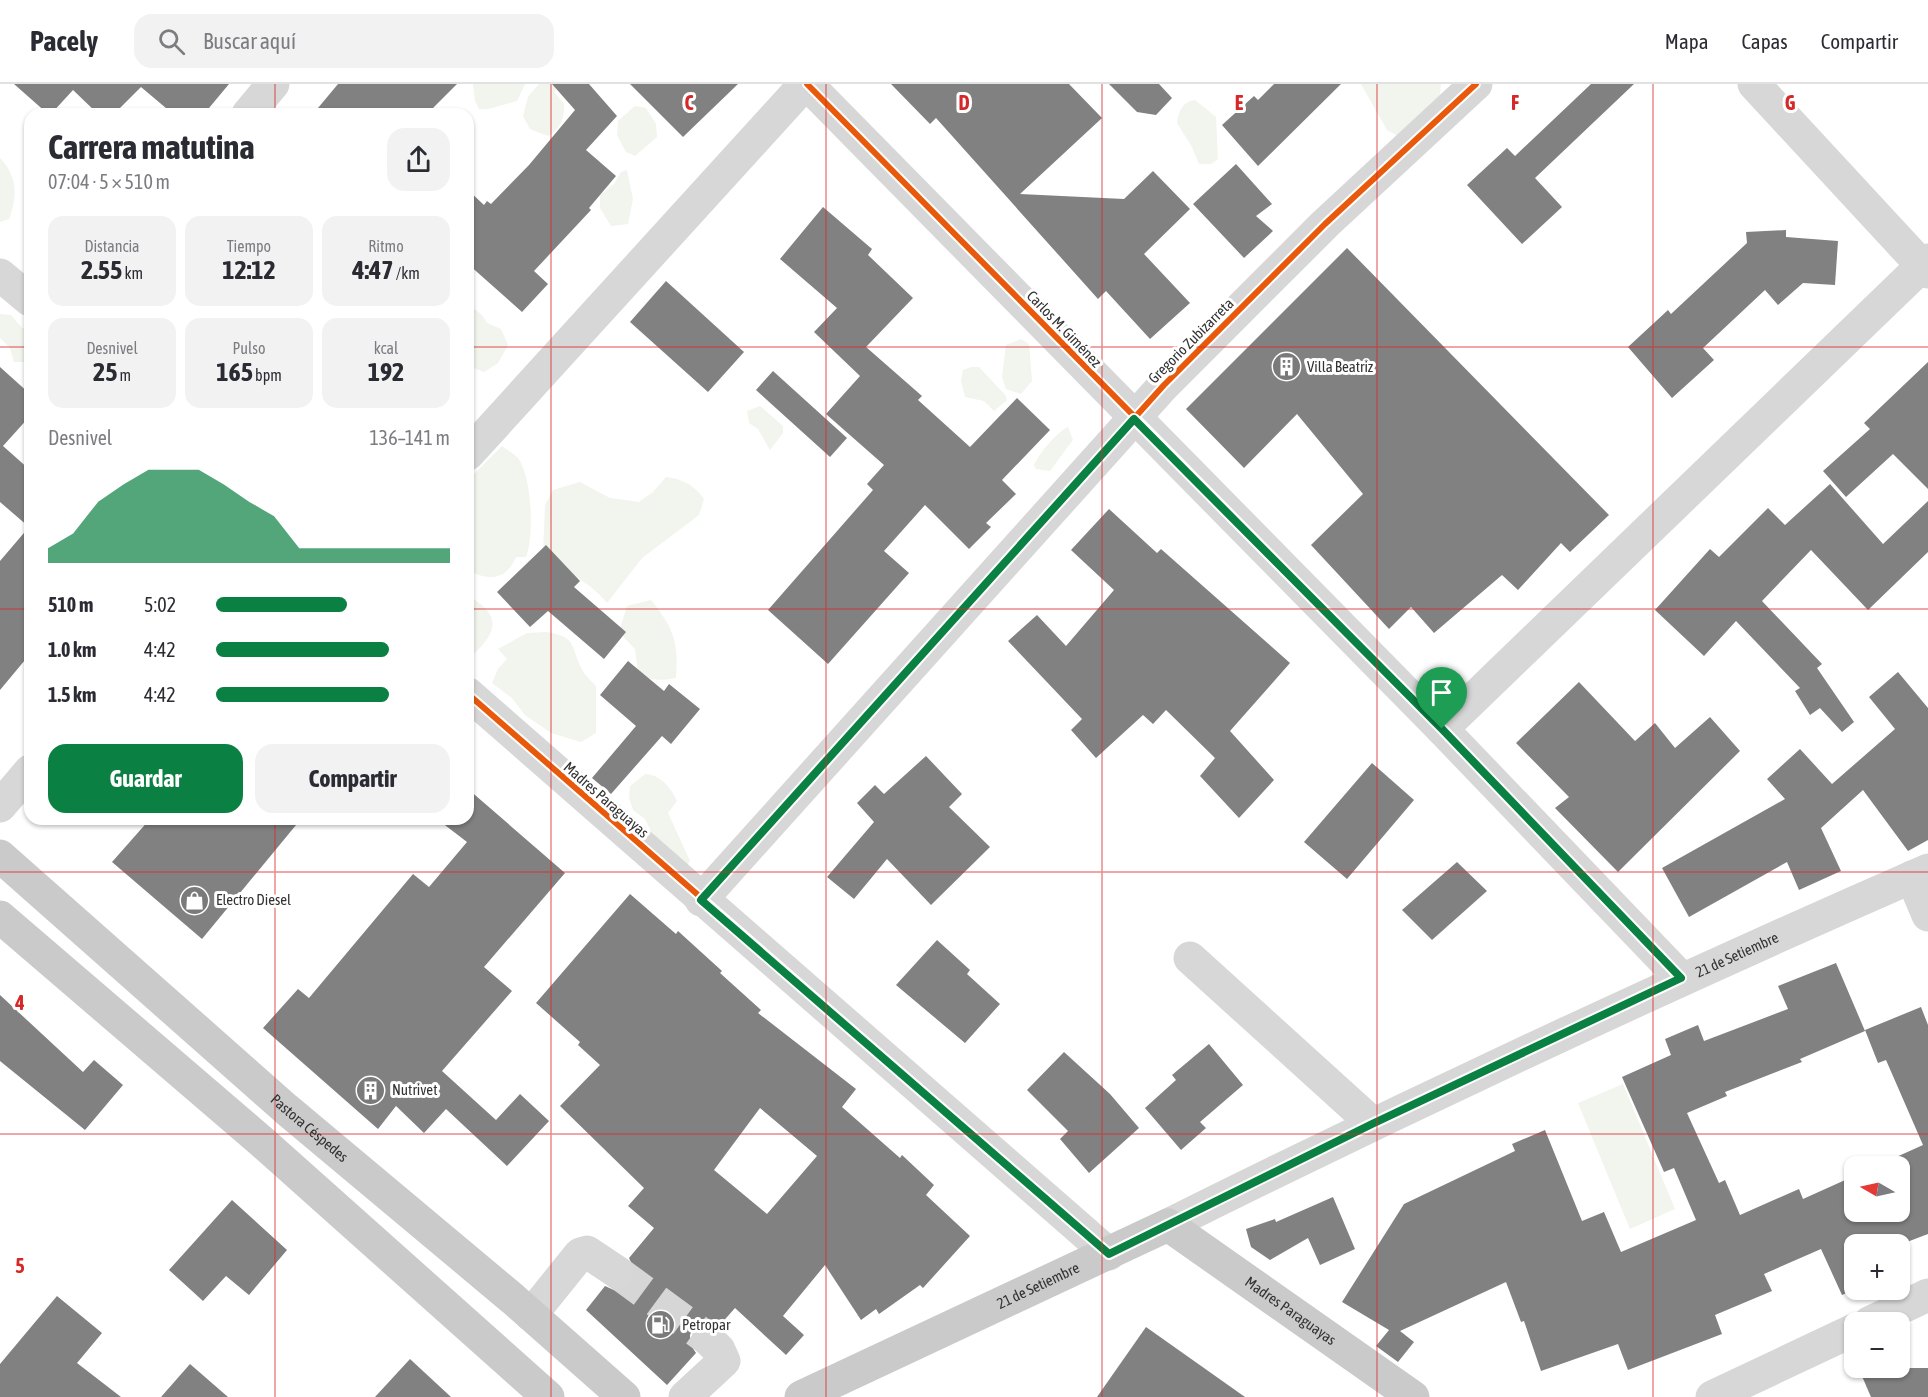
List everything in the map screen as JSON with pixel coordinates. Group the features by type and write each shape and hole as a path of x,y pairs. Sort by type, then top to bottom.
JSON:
{"main road":[{"name":"Pastora Céspedes","path":"0,856 286,1109 522,1307 624,1397"},
{"path":"0,917 261,1142 548,1397"},
{"path":"261,1142 286,1109"},
{"name":"21 de Setiembre","path":"801,1397 1168,1225"},
{"name":"Madres Paraguayas","path":"1168,1225 1413,1397"},
{"path":"480,1338 522,1307"}],"street":[{"path":"253,108 273,84"},
{"path":"474,447 806,84"},
{"name":"Carlos M. Giménez","path":"806,84 1442,729 1681,978"},
{"name":"Gregorio Zubizarreta","path":"701,900 1164,385 1325,224 1476,84"},
{"path":"1442,729 1926,266 1754,84"},
{"path":"0,275 24,295"},
{"name":"Madres Paraguayas","path":"474,699 701,900 1109,1254"},
{"path":"0,806 24,778"},
{"path":"1920,873 1928,915"},
{"name":"21 de Setiembre","path":"1168,1225 1372,1124 1681,978 1920,873"},
{"path":"1190,958 1372,1124"},
{"path":"522,1307 580,1254 587,1252 617,1272"},
{"path":"1892,1312 1928,1295"},
{"path":"1712,1397 1844,1335"},
{"path":"685,1397 724,1361 719,1350 708,1339"}],"shaded area":[{"path":"473,84 525,84 517,101 488,109 479,109 475,101"},
{"path":"539,84 558,84 555,93 564,104 561,123 548,136 530,129 523,116 528,97"},
{"path":"1361,84 1441,84 1437,118 1405,140 1387,130"},
{"path":"1195,100 1216,117 1218,159 1211,164 1199,164 1192,147 1177,123 1182,108"},
{"path":"635,106 646,108 656,124 657,137 635,156 626,152 617,135 618,121"},
{"path":"0,158 13,179 15,194 9,219 0,222"},
{"path":"627,170 633,199 628,224 611,226 600,208 600,195 614,184 621,172"},
{"path":"474,309 487,323 501,329 508,345 498,363 484,372 474,368"},
{"path":"0,314 11,315 24,328 24,362 14,362 10,348 0,338"},
{"path":"1021,339 1029,344 1032,381 1021,394 1006,389 1002,377 1006,345"},
{"path":"979,367 1006,396 1007,400 994,411 984,401 965,397 961,381 963,370"},
{"path":"760,406 783,426 783,433 770,450 758,429 749,423 747,411"},
{"path":"1068,427 1073,440 1050,471 1036,469 1034,465 1044,449"},
{"path":"502,446 519,459 527,482 531,523 529,548 526,557 516,557 507,571 496,577 474,573 474,474"},
{"path":"666,477 678,479 692,486 700,494 704,499 699,515 642,558 607,603 592,588 543,554 545,505 553,490 580,482 610,498 639,502 653,492"},
{"path":"474,600 488,611 492,618 490,634 474,654"},
{"path":"651,600 665,619 673,636 676,678 657,680 638,673 635,649 619,632 627,606"},
{"path":"527,633 557,634 569,641 584,673 596,686 596,733 581,742 551,733 525,715 512,698 492,683 498,669 507,659 498,649"},
{"path":"645,774 665,783 677,801 668,813 690,861 676,881 645,819 633,810 629,798 630,786"},
{"path":"1623,1084 1675,1209 1630,1229 1578,1103"}],"building":[{"path":"14,84 229,84 209,108 166,108 141,87 120,108 92,108 73,90 56,108 41,108"},
{"path":"338,84 457,84 433,108 318,108"},
{"path":"552,84 589,84 617,116 586,150 616,176 589,208 591,210 534,271 548,284 522,312 474,269 474,196 484,205 487,201 491,204 529,165 575,110"},
{"path":"630,84 738,84 683,137"},
{"path":"891,84 1069,84 1102,118 1020,194 1124,199 1153,171 1190,209 1144,254 1190,303 1150,339 1106,291 1098,299 936,118 930,124"},
{"path":"1109,84 1159,84 1172,98 1156,115 1137,112"},
{"path":"1274,84 1341,84 1258,166 1222,125 1254,96 1258,100"},
{"path":"1591,84 1634,84 1535,178 1562,207 1522,244 1467,185 1507,148 1515,156"},
{"path":"1236,164 1272,204 1256,216 1273,231 1244,258 1193,204"},
{"path":"823,207 872,249 868,255 913,298 866,347 922,396 918,400 970,447 1017,398 1050,430 1002,480 1016,494 986,523 991,527 969,549 925,505 884,551 909,573 828,664 768,610 873,490 867,484 884,465 826,414 860,376 814,332 837,308 780,259"},
{"path":"1786,230 1786,237 1838,241 1835,285 1803,283 1778,305 1765,290 1703,348 1714,360 1672,398 1628,347 1668,310 1671,314 1747,243 1746,232"},
{"path":"1347,248 1609,515 1570,552 1561,543 1518,590 1502,575 1434,633 1411,607 1389,629 1311,545 1363,494 1297,414 1244,468 1186,409"},
{"path":"666,281 744,352 708,392 630,322"},
{"path":"1928,362 1928,489 1893,454 1846,497 1823,471 1870,429 1864,423"},
{"path":"0,367 24,389 24,423 3,446 24,465 24,523 0,502"},
{"path":"773,371 847,438 830,457 756,390"},
{"path":"1830,484 1883,544 1928,501 1928,552 1868,610 1811,550 1762,601 1822,664 1817,668 1854,722 1842,732 1820,708 1810,715 1795,691 1800,688 1736,621 1704,656 1655,610 1710,549 1719,557 1768,508 1785,525"},
{"path":"1109,509 1157,553 1161,549 1290,663 1230,731 1274,780 1239,818 1200,776 1215,758 1166,710 1153,724 1143,715 1096,758 1071,730 1082,719 1008,641 1037,615 1066,646 1114,590 1071,550"},
{"path":"24,533 24,661 0,690 0,561"},
{"path":"546,545 580,581 574,587 626,632 604,659 548,611 530,627 497,592"},
{"path":"628,661 664,691 669,684 700,709 671,744 662,736 611,794 592,778 636,726 600,695"},
{"path":"1898,672 1928,708 1928,840 1908,851 1863,790 1821,828 1841,871 1799,890 1787,862 1689,917 1662,868 1785,799 1767,779 1800,749 1832,784 1895,729 1869,697"},
{"path":"1579,682 1635,741 1655,723 1675,748 1710,717 1740,751 1618,872 1555,808 1569,797 1516,743"},
{"path":"926,756 962,794 949,807 990,847 931,905 887,859 854,899 827,877 874,822 857,803 875,785 884,794"},
{"path":"1372,763 1414,800 1347,879 1304,842"},
{"path":"474,794 565,873 484,967 512,991 442,1071 496,1120 520,1094 549,1121 507,1166 446,1109 424,1133 396,1106 378,1129 263,1028 298,989 309,998 413,874 429,887 467,842 445,825 474,825"},
{"name":"Electro Diesel","path":"145,825 296,825 202,939 112,862"},
{"path":"1457,862 1487,891 1432,940 1402,910"},
{"path":"630,894 676,934 678,931 722,971 720,973 761,1010 758,1013 856,1089 842,1107 900,1158 902,1155 934,1185 926,1195 970,1236 923,1288 920,1285 879,1314 876,1309 861,1320 825,1265 783,1316 804,1335 786,1355 735,1308 720,1325 712,1321 703,1321 694,1326 690,1335 690,1344 696,1353 667,1385 586,1310 605,1286 616,1291 632,1283 636,1273 629,1258 654,1228 628,1206 644,1188 560,1106 600,1065 578,1045 580,1042 536,1003","holes":["760,1108 817,1156 767,1214 714,1170"]},
{"path":"937,940 970,970 967,974 1000,1004 965,1043 896,985"},
{"path":"1836,963 1865,1031 1800,1059 1802,1062 1725,1092 1727,1096 1687,1113 1719,1183 1725,1180 1740,1215 1799,1189 1803,1199 1844,1181 1844,1222 1910,1222 1910,1156 1898,1156 1923,1145 1886,1060 1878,1063 1865,1030 1921,1007 1928,1025 1928,1234 1910,1241 1910,1234 1844,1234 1844,1294 1842,1295 1821,1249 1764,1274 1772,1291 1715,1315 1722,1334 1628,1370 1618,1344 1541,1371 1524,1321 1521,1322 1506,1282 1400,1331 1414,1342 1398,1362 1376,1346 1389,1330 1342,1302 1404,1204 1515,1151 1512,1144 1545,1130 1582,1221 1604,1212 1621,1252 1696,1220 1674,1168 1664,1172 1622,1077 1671,1055 1665,1039 1698,1025 1704,1041 1788,1009 1778,986"},
{"path":"0,995 83,1072 94,1060 123,1085 85,1130 0,1061"},
{"path":"1209,1044 1243,1085 1200,1122 1206,1128 1181,1150 1145,1108 1176,1080 1172,1075"},
{"path":"1064,1052 1110,1094 1139,1128 1089,1173 1060,1139 1068,1131 1027,1090"},
{"path":"1333,1197 1355,1249 1320,1265 1308,1238 1270,1260 1251,1247 1246,1229 1275,1219 1276,1222"},
{"path":"232,1200 287,1250 249,1295 226,1276 203,1301 169,1270"},
{"path":"57,1296 102,1333 77,1363 121,1397 0,1397 0,1364"},
{"path":"1146,1327 1245,1397 1097,1397"},
{"path":"410,1359 451,1397 375,1397"},
{"path":"190,1364 228,1397 161,1397"},
{"path":"1910,1368 1928,1368 1928,1397 1871,1397 1863,1378 1910,1378"}],"tunnel":[{"path":"617,1272 708,1339"}],"cycle path":[{"path":"807,84 1442,729 1681,978"},
{"path":"701,900 1164,385 1325,224 1476,84"},
{"path":"474,699 1109,1254"}],"place":[{"name":"Villa Beatriz","path":"1286,367"},
{"name":"Electro Diesel","path":"195,900"},
{"name":"Nutrivet","path":"371,1090"},
{"name":"Petropar","path":"661,1325"}],"route":[{"path":"1134,419 1442,729 1681,978 1372,1124 1109,1254 701,900 1134,419"}]}
